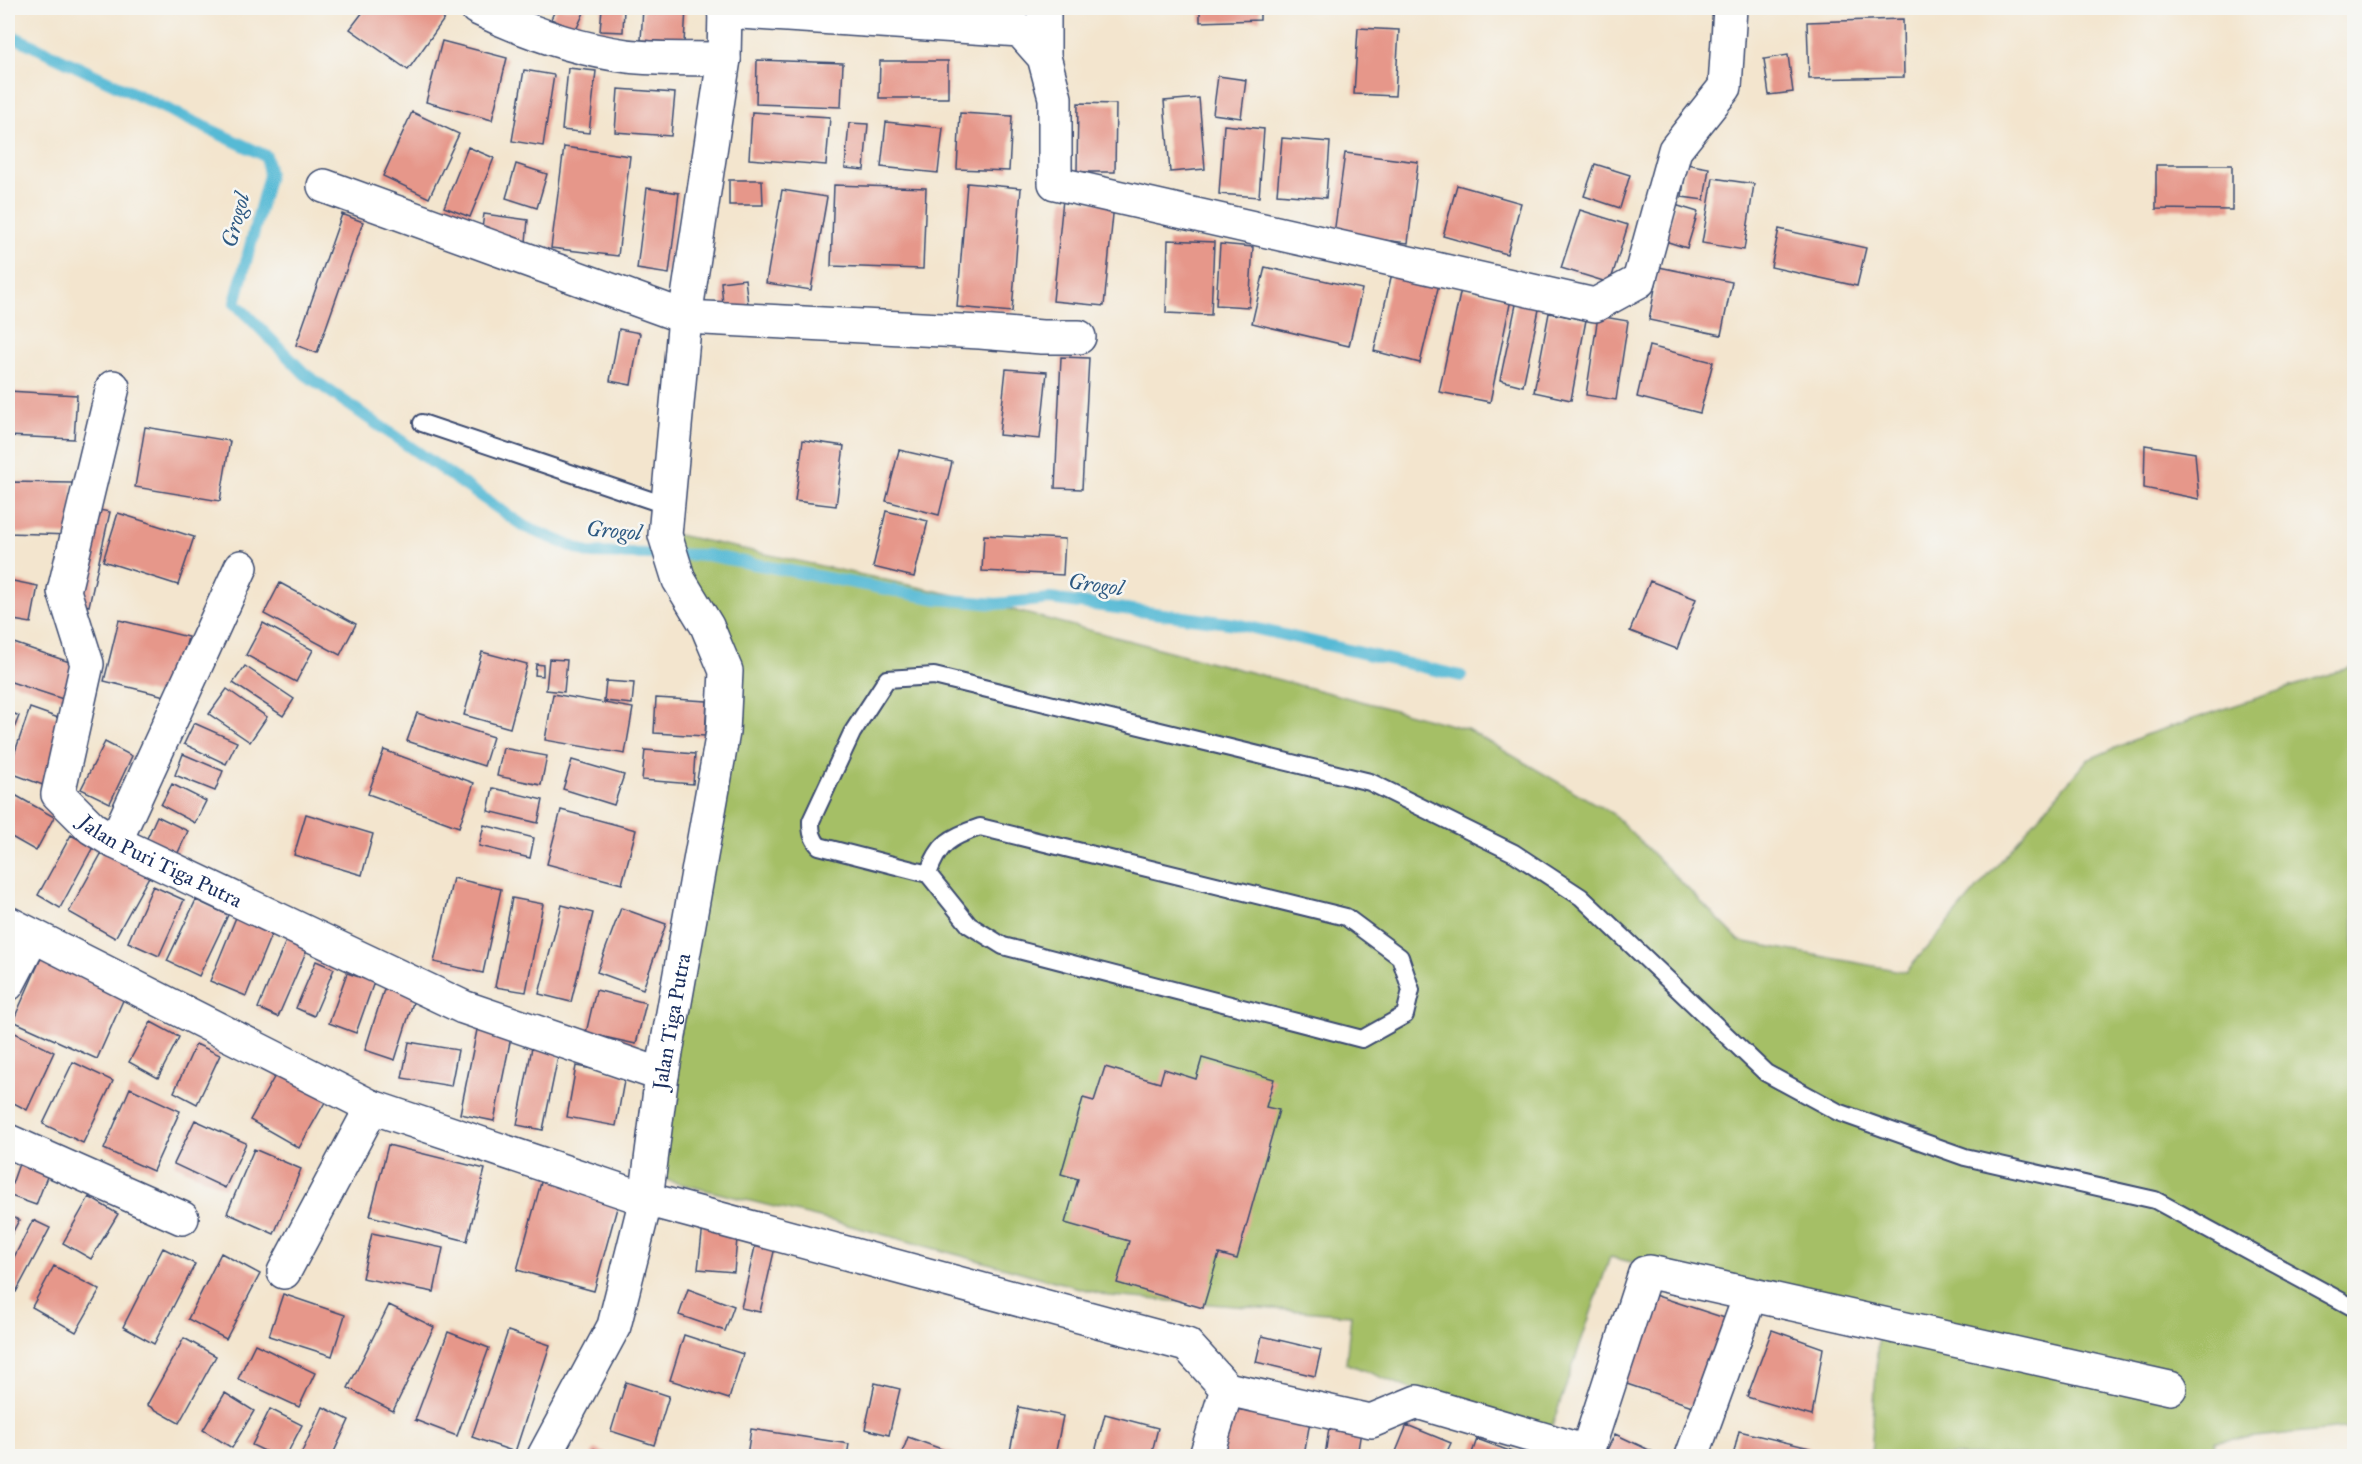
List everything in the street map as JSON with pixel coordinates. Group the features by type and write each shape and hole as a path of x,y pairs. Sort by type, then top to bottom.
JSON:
{"street":[{"path":"477,8 511,24 564,42 627,56 724,59"},
{"path":"1044,8 1044,57 1055,98 1055,183 1596,305 1639,281 1675,150 1725,87 1730,8"},
{"path":"666,520 685,317 724,59 725,9 1020,30 1044,57"},
{"path":"324,186 685,317 1042,337 1079,337"},
{"name":"Jalan Puri Tiga Putra","path":"113,387 64,591 87,664 58,794 92,828 115,842 463,1007 662,1075"},
{"name":"Jalan Tiga Putra","path":"544,1456 614,1326 646,1199 662,1075 723,732 726,671 707,626 679,580 666,520"},
{"path":"115,842 241,567"},
{"path":"8,984 20,930 372,1107 646,1199 1187,1344 1227,1389 1371,1421 1417,1402 1587,1452 1645,1273 1657,1273 1750,1296 2170,1388"},
{"path":"284,1272 372,1107"},
{"path":"8,1141 182,1218"},
{"path":"1692,1456 1750,1296"},
{"path":"1206,1456 1227,1389"}],"lane":[{"path":"422,423 666,520"},
{"path":"928,874 936,853 954,835 980,827 1346,917 1400,957 1411,990 1405,1015 1362,1039 1003,946 969,925 928,874 819,846 813,840 811,821 852,732 887,679 934,676 1370,782 1514,852 1581,897 1766,1073 1838,1112 1965,1157 2155,1200 2355,1308"}],"green space":[{"path":"655,530 959,596 1467,729 1613,814 1740,941 1906,972 2087,760 2145,735 2354,666 2354,1427 2215,1441 2213,1456 1871,1456 1879,1320 1610,1257 1546,1444 1346,1363 1351,1315 1109,1296 844,1224 669,1181 637,1153 723,694"}],"building":[{"path":"366,8 437,8 447,15 408,70 350,29"},
{"path":"556,8 586,8 576,30 551,19"},
{"path":"602,8 624,8 623,32 600,31"},
{"path":"643,8 686,8 684,43 641,40"},
{"path":"1200,8 1260,8 1260,20 1200,22"},
{"path":"1903,19 1904,77 1809,79 1807,22"},
{"path":"1358,28 1399,30 1395,96 1354,94"},
{"path":"442,41 507,58 492,120 426,102"},
{"path":"1788,55 1793,92 1769,95 1764,59"},
{"path":"757,60 843,63 841,107 756,104"},
{"path":"880,61 948,61 948,98 879,98"},
{"path":"568,68 596,71 589,133 562,130"},
{"path":"524,70 554,75 543,146 512,141"},
{"path":"1218,76 1246,80 1241,118 1213,114"},
{"path":"618,89 675,93 671,136 615,132"},
{"path":"1199,98 1205,169 1170,172 1164,101"},
{"path":"1078,103 1116,104 1115,172 1077,172"},
{"path":"412,112 459,134 429,198 383,176"},
{"path":"752,112 830,117 826,165 749,159"},
{"path":"960,113 1012,116 1009,171 957,169"},
{"path":"886,122 943,128 938,173 881,167"},
{"path":"849,123 868,124 864,170 845,168"},
{"path":"1224,125 1264,129 1259,197 1219,194"},
{"path":"1282,138 1330,142 1326,198 1277,194"},
{"path":"468,147 494,158 470,217 444,207"},
{"path":"564,147 630,156 618,256 551,248"},
{"path":"1345,153 1418,162 1408,243 1334,234"},
{"path":"516,164 547,174 537,208 506,198"},
{"path":"1595,164 1630,175 1620,208 1584,196"},
{"path":"1686,164 1709,168 1704,200 1682,197"},
{"path":"2156,165 2232,165 2232,210 2156,209"},
{"path":"1713,178 1754,184 1744,250 1702,243"},
{"path":"729,180 762,180 763,205 729,205"},
{"path":"967,183 1021,188 1012,312 957,307"},
{"path":"834,185 926,188 923,269 831,266"},
{"path":"1457,185 1521,203 1507,254 1443,236"},
{"path":"647,188 679,193 669,274 637,269"},
{"path":"782,190 827,197 811,290 766,283"},
{"path":"1063,199 1114,204 1104,306 1053,301"},
{"path":"1675,205 1698,212 1687,248 1665,241"},
{"path":"1580,210 1628,225 1610,283 1561,268"},
{"path":"342,214 363,222 317,353 296,345"},
{"path":"484,214 528,220 526,242 481,236"},
{"path":"1779,229 1866,248 1857,286 1771,267"},
{"path":"1168,240 1214,242 1211,315 1166,313"},
{"path":"1220,244 1253,247 1249,307 1216,305"},
{"path":"1265,267 1362,289 1349,346 1252,323"},
{"path":"1659,267 1732,282 1721,335 1649,320"},
{"path":"1392,273 1439,284 1420,363 1374,351"},
{"path":"745,279 749,313 724,316 721,282"},
{"path":"1461,289 1511,299 1490,402 1439,392"},
{"path":"1518,295 1541,300 1523,386 1500,380"},
{"path":"1549,313 1586,320 1571,400 1534,392"},
{"path":"1598,316 1628,321 1616,400 1586,395"},
{"path":"619,329 640,333 631,385 610,381"},
{"path":"1649,346 1713,362 1700,413 1637,397"},
{"path":"1061,357 1089,358 1082,489 1055,488"},
{"path":"1006,369 1047,372 1040,439 999,435"},
{"path":"8,391 77,395 74,439 8,436"},
{"path":"145,427 230,441 220,501 135,487"},
{"path":"803,440 844,446 836,506 795,501"},
{"path":"2145,445 2195,453 2199,499 2144,488"},
{"path":"899,450 952,462 939,515 886,501"},
{"path":"8,482 72,483 71,535 8,533"},
{"path":"94,509 110,512 89,606 73,602"},
{"path":"886,511 928,521 914,577 873,567"},
{"path":"118,513 194,537 178,585 103,561"},
{"path":"984,535 1065,539 1063,575 982,571"},
{"path":"8,580 38,586 31,623 8,619"},
{"path":"1650,581 1696,599 1677,649 1630,631"},
{"path":"280,583 356,624 340,655 264,614"},
{"path":"119,620 188,637 173,698 104,681"},
{"path":"263,623 313,650 296,682 246,655"},
{"path":"8,641 81,666 69,701 8,681"},
{"path":"482,652 527,664 510,728 464,715"},
{"path":"549,659 567,660 564,692 546,690"},
{"path":"536,664 543,665 543,676 535,675"},
{"path":"245,666 294,699 283,716 233,683"},
{"path":"606,681 634,683 632,704 604,701"},
{"path":"227,689 267,717 250,742 209,714"},
{"path":"553,694 633,708 625,754 545,740"},
{"path":"656,698 707,701 705,736 654,733"},
{"path":"30,708 67,721 43,785 8,772"},
{"path":"8,711 19,716 8,744"},
{"path":"417,713 493,737 484,766 407,741"},
{"path":"194,723 237,742 226,764 184,744"},
{"path":"105,742 132,756 110,803 81,789"},
{"path":"503,748 547,756 541,785 497,776"},
{"path":"384,750 474,783 459,827 368,794"},
{"path":"645,750 695,754 693,784 642,780"},
{"path":"183,754 223,771 215,791 175,775"},
{"path":"572,760 624,775 614,805 563,789"},
{"path":"172,784 206,801 195,823 161,805"},
{"path":"493,788 543,800 538,823 488,811"},
{"path":"15,795 54,817 36,851 8,835 8,809"},
{"path":"561,810 636,830 622,884 547,864"},
{"path":"306,814 373,834 362,875 294,855"},
{"path":"157,816 188,831 175,859 144,845"},
{"path":"484,825 534,838 530,858 479,846"},
{"path":"71,835 93,847 60,908 38,895"},
{"path":"105,847 151,873 115,938 69,912"},
{"path":"453,878 501,889 483,973 434,962"},
{"path":"153,886 184,900 159,956 128,942"},
{"path":"512,898 543,904 526,992 495,987"},
{"path":"196,900 228,915 199,976 167,961"},
{"path":"562,905 593,913 571,1002 539,994"},
{"path":"621,908 666,924 643,989 597,972"},
{"path":"237,915 273,930 246,996 210,981"},
{"path":"288,936 309,945 278,1017 258,1008"},
{"path":"41,958 125,996 97,1059 13,1021"},
{"path":"316,961 334,969 314,1016 296,1008"},
{"path":"347,973 374,982 356,1033 329,1023"},
{"path":"386,983 416,993 395,1060 365,1050"},
{"path":"596,990 646,1003 636,1044 586,1033"},
{"path":"151,1022 179,1037 158,1078 129,1062"},
{"path":"477,1030 511,1037 494,1121 460,1114"},
{"path":"11,1031 54,1052 27,1110 8,1100 8,1039"},
{"path":"409,1042 458,1050 451,1086 402,1078"},
{"path":"533,1042 560,1047 543,1130 517,1125"},
{"path":"196,1044 220,1055 197,1104 174,1092"},
{"path":"1202,1058 1274,1079 1266,1107 1279,1110 1237,1259 1219,1254 1203,1308 1117,1283 1129,1241 1065,1223 1078,1179 1061,1174 1083,1098 1094,1101 1105,1067 1160,1083 1164,1069 1196,1079"},
{"path":"73,1062 113,1081 83,1143 43,1124"},
{"path":"576,1066 625,1075 616,1126 567,1117"},
{"path":"280,1067 329,1095 299,1148 250,1120"},
{"path":"130,1088 180,1111 153,1171 104,1149"},
{"path":"195,1120 246,1143 225,1188 174,1164"},
{"path":"388,1145 485,1169 467,1241 370,1216"},
{"path":"254,1149 301,1169 274,1234 227,1213"},
{"path":"21,1158 50,1169 36,1205 8,1195"},
{"path":"543,1175 620,1197 594,1291 517,1270"},
{"path":"89,1197 118,1214 91,1259 63,1243"},
{"path":"8,1215 19,1220 9,1239 8,1238"},
{"path":"33,1220 50,1228 16,1292 8,1288 8,1269"},
{"path":"703,1225 738,1228 734,1272 698,1269"},
{"path":"372,1233 443,1248 434,1292 362,1278"},
{"path":"757,1238 776,1243 760,1312 741,1308"},
{"path":"163,1248 195,1264 154,1344 123,1327"},
{"path":"221,1253 260,1274 226,1339 188,1319"},
{"path":"54,1266 100,1290 76,1332 32,1307"},
{"path":"688,1289 734,1306 725,1331 679,1315"},
{"path":"1645,1292 1737,1322 1707,1411 1615,1380"},
{"path":"283,1294 345,1315 332,1356 269,1336"},
{"path":"389,1305 434,1327 393,1411 348,1388"},
{"path":"1772,1330 1823,1348 1812,1416 1747,1397"},
{"path":"508,1331 550,1345 515,1452 472,1437"},
{"path":"448,1332 489,1348 457,1436 415,1420"},
{"path":"684,1335 743,1354 729,1399 670,1380"},
{"path":"1262,1336 1321,1350 1315,1376 1256,1362"},
{"path":"184,1338 216,1356 179,1423 147,1405"},
{"path":"255,1344 315,1373 299,1407 238,1379"},
{"path":"626,1382 669,1396 654,1445 611,1431"},
{"path":"875,1383 900,1389 889,1435 865,1429"},
{"path":"225,1393 254,1411 232,1448 203,1430"},
{"path":"323,1407 349,1420 332,1456 300,1456"},
{"path":"1019,1407 1063,1416 1055,1456 1009,1456"},
{"path":"1229,1408 1310,1421 1304,1456 1222,1456"},
{"path":"270,1409 302,1425 286,1456 275,1456 252,1445"},
{"path":"1105,1414 1158,1428 1151,1456 1094,1456"},
{"path":"1330,1421 1362,1425 1357,1456 1325,1456"},
{"path":"1407,1425 1451,1443 1445,1456 1395,1454"},
{"path":"751,1429 849,1444 847,1456 747,1456"},
{"path":"1739,1431 1810,1448 1808,1456 1733,1456"},
{"path":"1615,1434 1662,1456 1604,1456"},
{"path":"908,1437 961,1456 901,1456"},
{"path":"1477,1439 1523,1456 1471,1456"},
{"path":"594,1449 613,1456 591,1456"}],"waterway":[{"name":"Grogol","path":"8,34 266,156 269,175 235,303 305,374 525,527 588,553 707,555 938,599 996,604 1050,599 1236,624 1461,676"}]}
